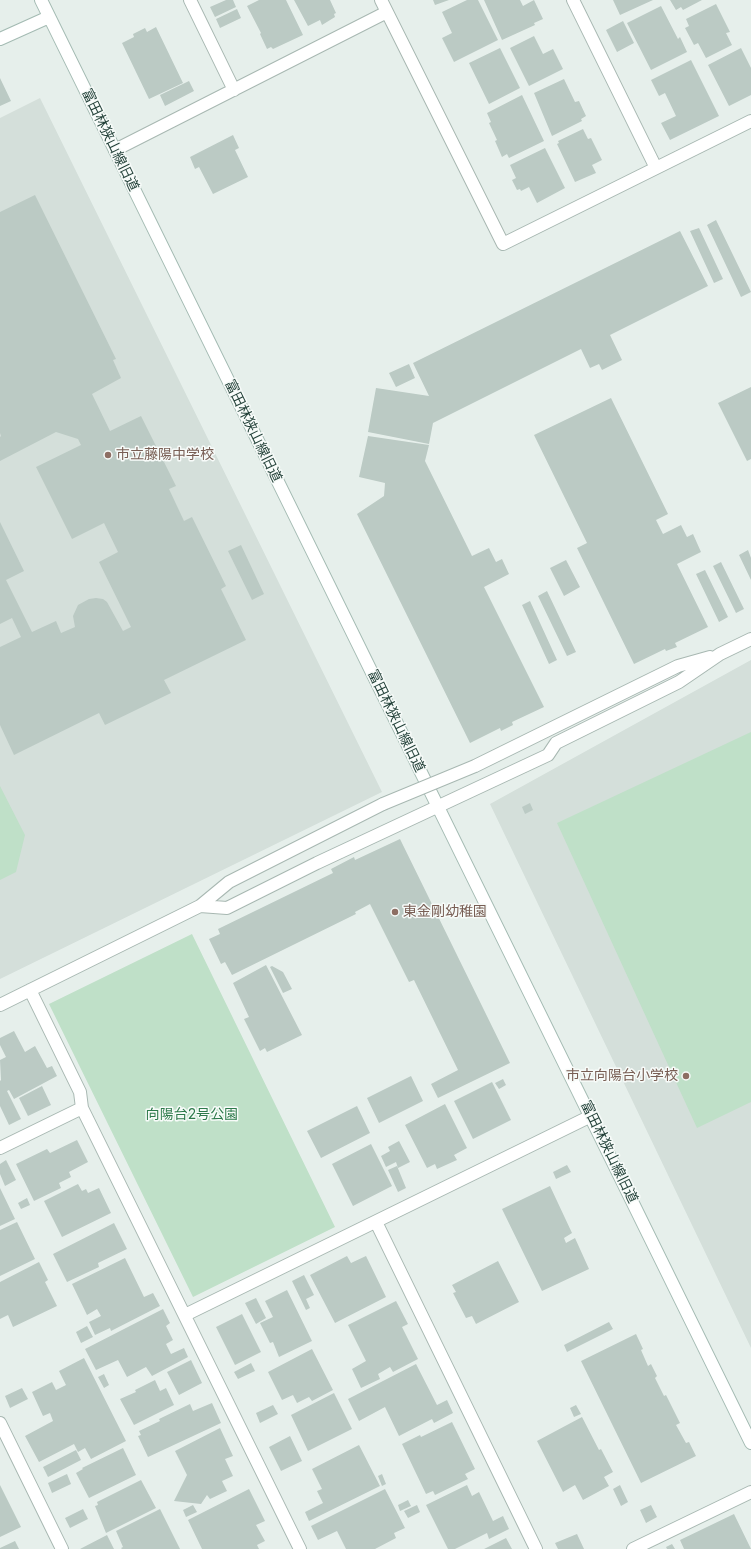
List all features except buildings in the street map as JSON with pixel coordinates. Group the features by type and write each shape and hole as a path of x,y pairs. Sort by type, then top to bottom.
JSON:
{"street":[{"name":"富田林狭山線旧道","path":"41,0 751,1443"},
{"path":"190,0 234,90"},
{"path":"381,0 502,244 751,120"},
{"path":"573,0 656,168"},
{"path":"115,150 387,12"},
{"path":"0,39 49,17"},
{"path":"200,906 226,908 548,755 556,743 680,682 720,654 751,639"},
{"path":"0,1005 200,906 229,882 383,804 475,766 678,666 720,654"},
{"path":"30,990 80,1092 82,1108 300,1549"},
{"path":"0,1148 82,1108"},
{"path":"185,1315 591,1116"},
{"path":"376,1222 536,1549"},
{"path":"0,1423 62,1549"},
{"path":"633,1549 751,1492"}],"shaded area":[{"name":"市立藤陽中学校","path":"40,98 382,792 0,979 0,118"},
{"name":"市立向陽台小学校","path":"751,660 751,1348 490,804"}],"green space":[{"path":"751,732 751,1102 697,1128 557,823"},
{"path":"0,786 25,835 16,872 0,880"},
{"name":"向陽台2号公園","path":"192,934 335,1227 193,1297 49,1004"}],"place":[{"name":"市立藤陽中学校","path":"108,455"},
{"name":"東金剛幼稚園","path":"395,912"},
{"name":"市立向陽台小学校","path":"686,1076"}]}
